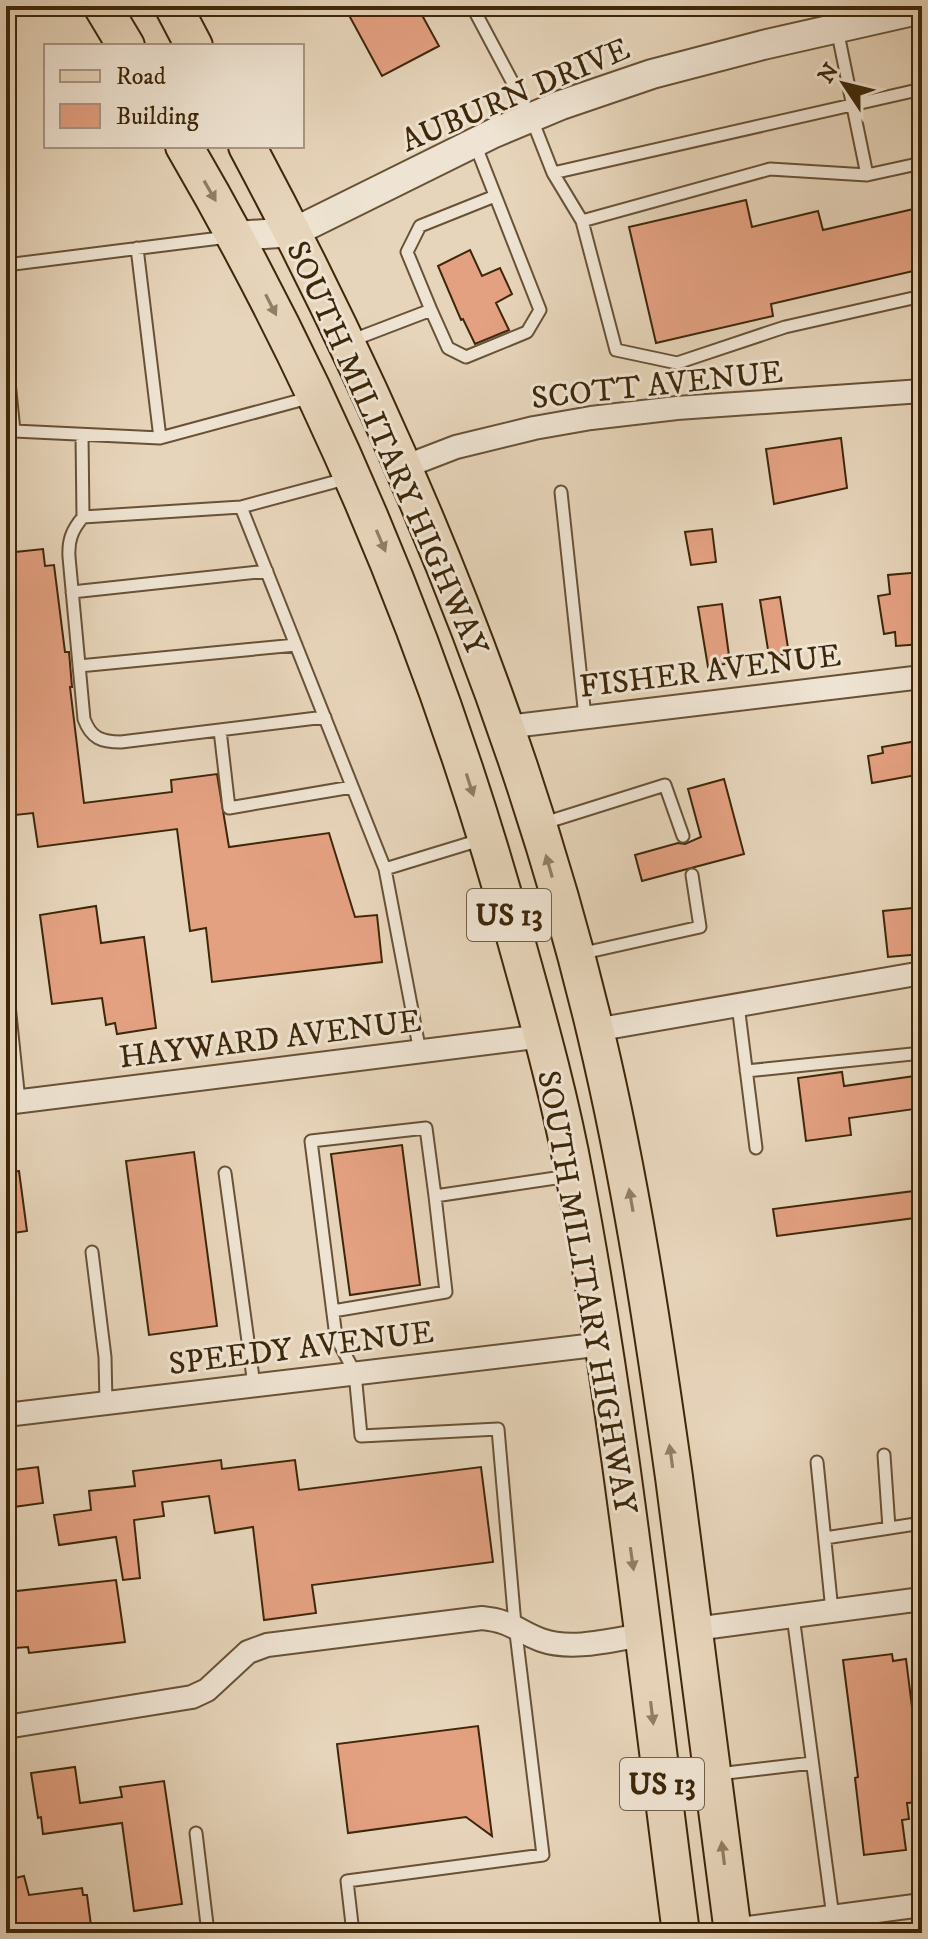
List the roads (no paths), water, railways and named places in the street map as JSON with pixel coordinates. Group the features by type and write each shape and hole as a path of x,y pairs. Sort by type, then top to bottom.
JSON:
{"main road":[{"path":"102,6 125,44"},
{"path":"173,6 193,44"},
{"name":"SOUTH MILITARY HIGHWAY","path":"185,148 236,236 316,396 389,561 453,732 487,838 543,1036 575,1175 603,1344 681,1933"},
{"name":"SOUTH MILITARY HIGHWAY","path":"248,148 294,232 448,566 506,727 575,955 623,1156 645,1272 713,1774 726,1932"}],"street":[{"name":"AUBURN DRIVE","path":"236,236 294,232 474,142 531,117 652,74 763,45 833,17 922,9"},
{"name":"SCOTT AVENUE","path":"404,467 456,447 591,418 677,408 922,391"},
{"name":"FISHER AVENUE","path":"506,727 922,677"},
{"path":"595,1030 922,973"},
{"name":"HAYWARD AVENUE","path":"12,1102 543,1036"},
{"name":"SPEEDY AVENUE","path":"6,1415 603,1344"},
{"path":"695,1629 922,1599"},
{"path":"6,1727 192,1697 207,1690 248,1652 267,1645 482,1618 515,1625 541,1640 554,1643 587,1644 642,1635"},
{"path":"726,1932 922,1905"}],"lane":[{"path":"472,6 531,117 553,173 582,221 616,350 677,363 785,327 922,296"},
{"path":"833,17 867,175"},
{"path":"553,173 922,89"},
{"path":"474,142 540,310 527,332 466,357 448,348 407,252 420,226 495,196"},
{"path":"582,221 770,169 867,175 922,163"},
{"path":"6,265 236,236"},
{"path":"137,248 160,438"},
{"path":"346,343 431,310"},
{"path":"6,352 14,431 160,438 316,396"},
{"path":"82,435 83,517 72,529 68,544 84,719 88,732 96,739 121,742 325,717"},
{"path":"83,517 241,507 353,477"},
{"path":"561,492 585,717"},
{"path":"241,507 385,869 420,1052"},
{"path":"72,592 267,571"},
{"path":"79,666 296,645"},
{"path":"220,730 229,808 352,787"},
{"path":"537,825 665,785 683,836"},
{"path":"385,869 487,838"},
{"path":"575,955 700,927 692,875"},
{"path":"6,976 12,1102"},
{"path":"738,1005 756,1148"},
{"path":"746,1071 922,1053"},
{"path":"333,1311 446,1292 426,1128 311,1141 336,1337 355,1373 361,1436 498,1429 515,1625 543,1855 347,1881 353,1933"},
{"path":"225,1173 254,1385"},
{"path":"435,1196 575,1175"},
{"path":"92,1252 105,1357 106,1403"},
{"path":"884,1455 889,1528"},
{"path":"817,1462 832,1611"},
{"path":"825,1538 922,1523"},
{"path":"793,1616 833,1917"},
{"path":"713,1774 812,1763"},
{"path":"196,1833 208,1933"}]}
